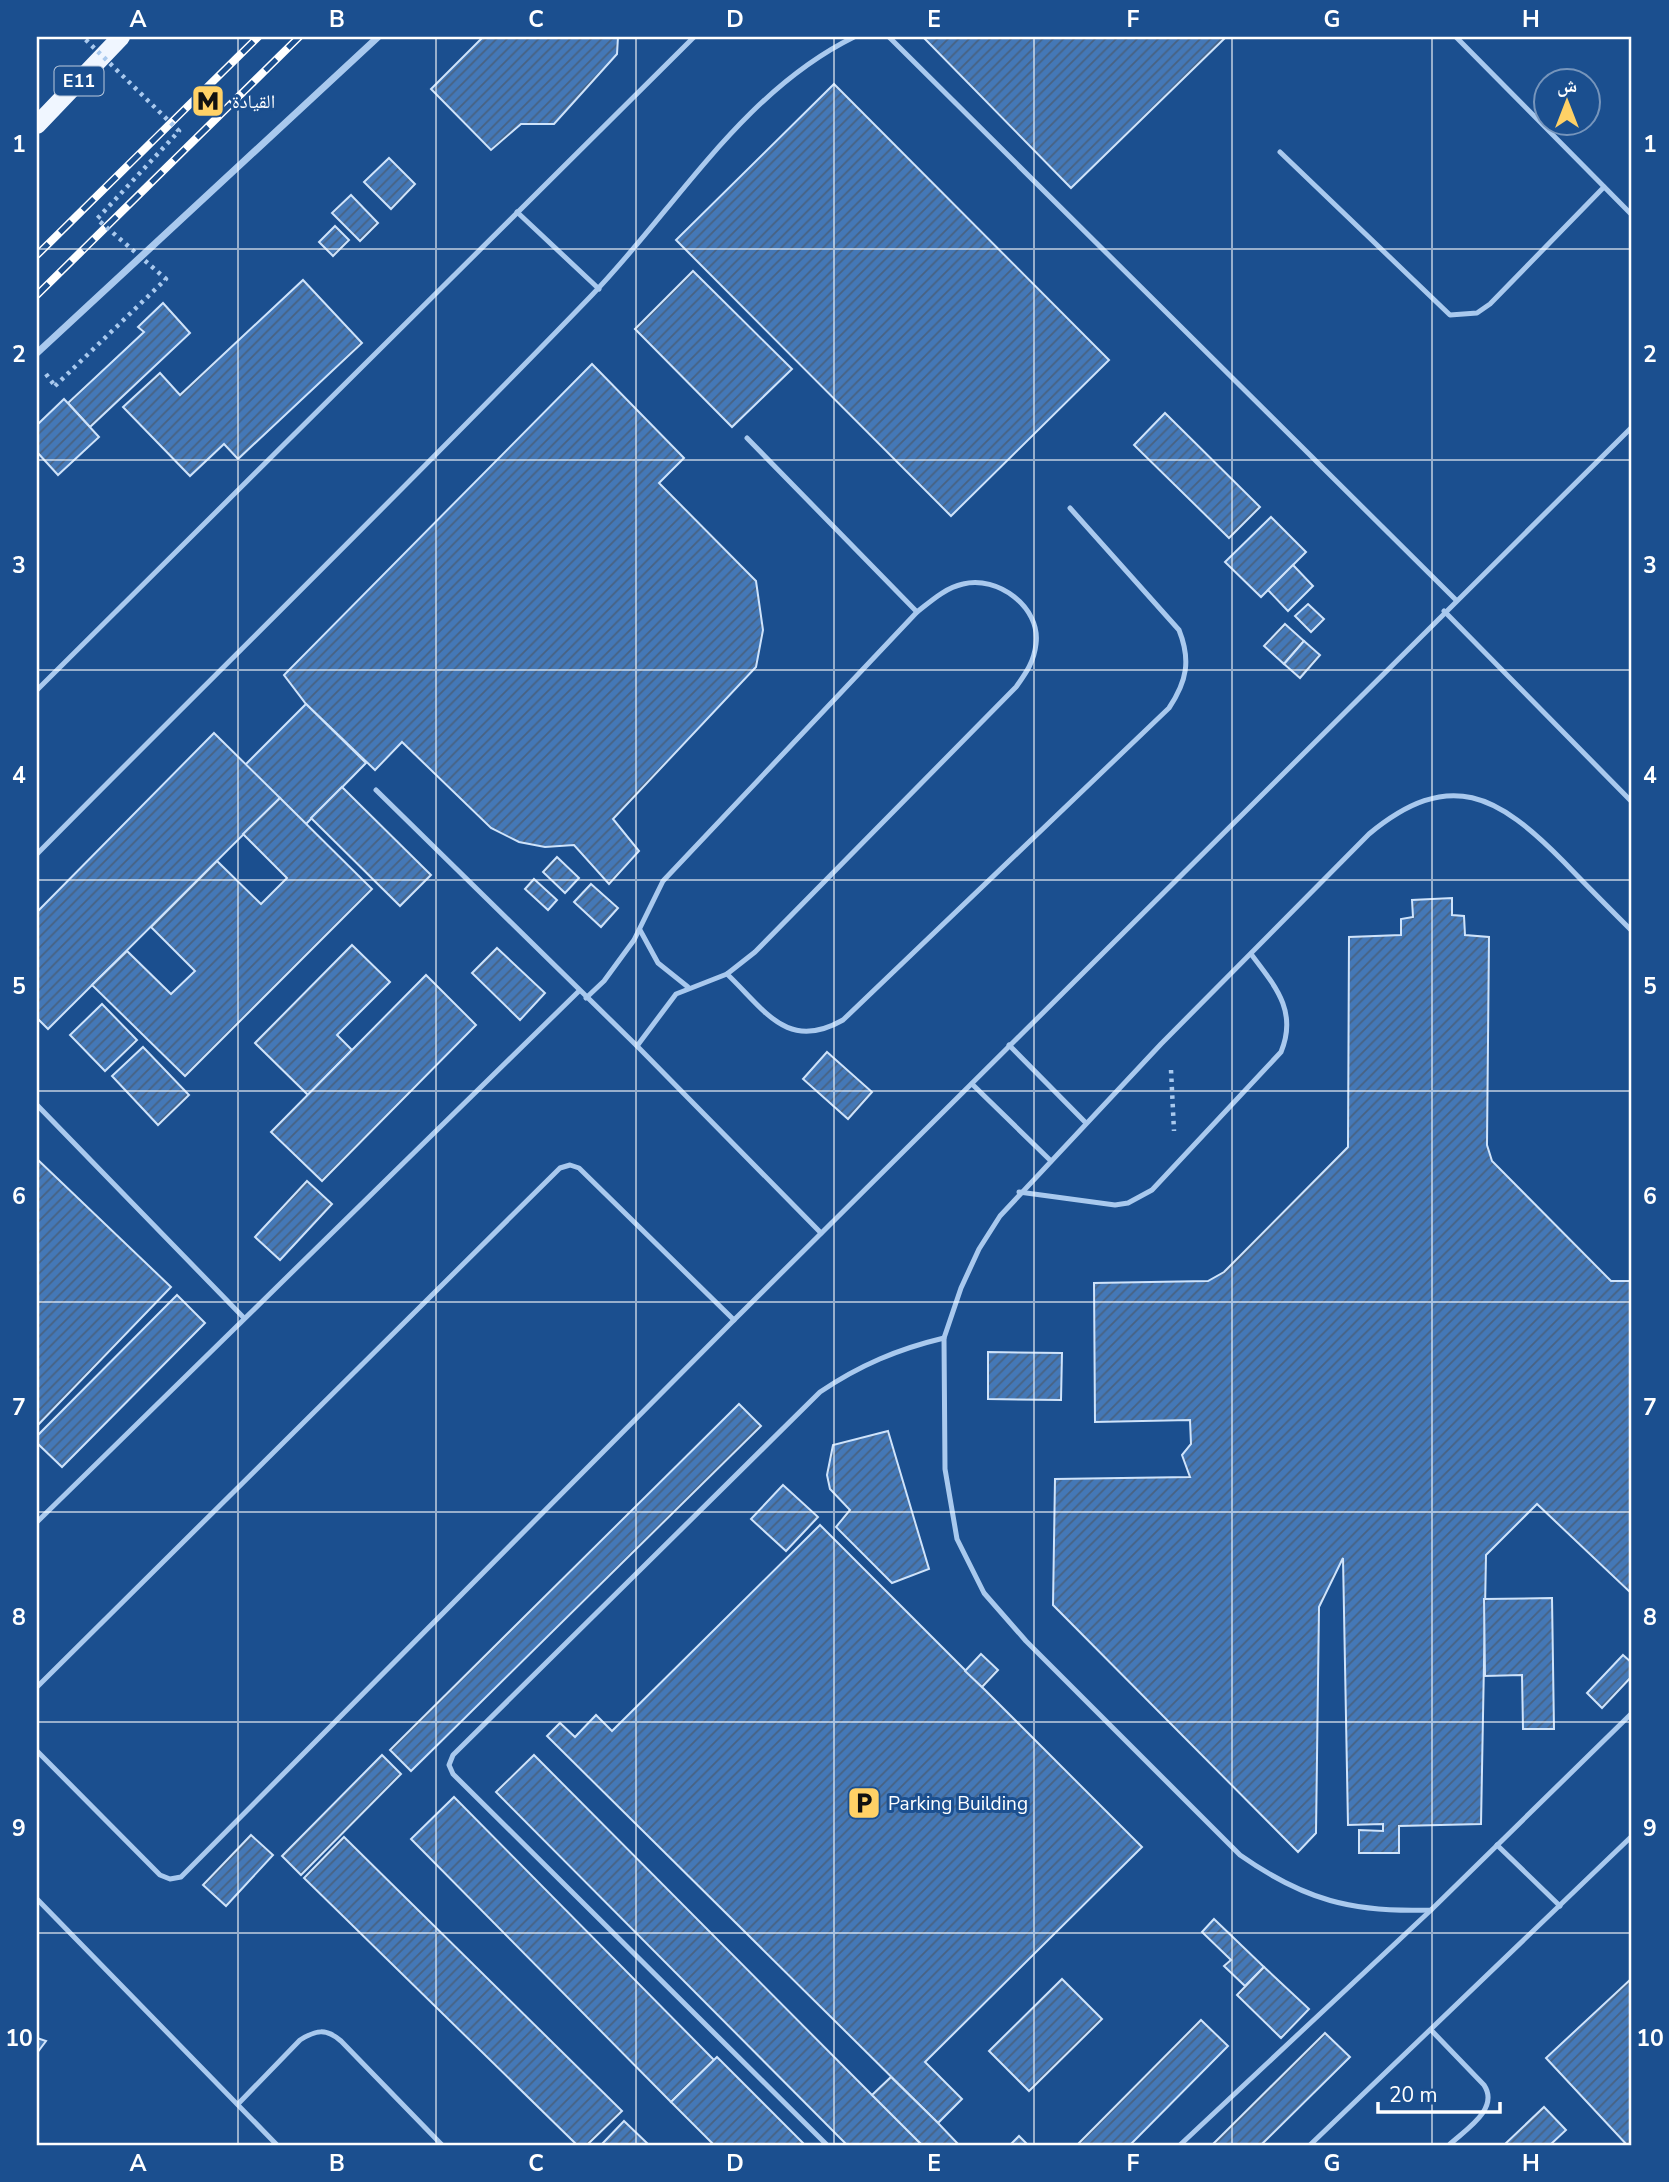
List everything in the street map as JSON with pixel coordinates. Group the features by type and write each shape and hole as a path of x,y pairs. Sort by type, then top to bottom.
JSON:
{"main road":[{"name":"E11","path":"37,125 121,37"}],"street":[{"path":"37,353 379,37"}],"lane":[{"path":"37,690 694,37"},
{"path":"37,854 598,289 779,85 808,62 855,37"},
{"path":"888,37 1455,600"},
{"path":"1456,37 1632,215"},
{"path":"1280,152 1450,315 1477,313 1490,304 1604,187"},
{"path":"517,212 598,289"},
{"path":"37,1751 160,1875 170,1879 181,1877 1009,1045 1632,427"},
{"path":"747,438 917,612"},
{"path":"727,974 789,1030 808,1033 826,1030 843,1020 1169,708 1181,690 1187,670 1187,650 1179,630 1070,508"},
{"path":"586,998 604,981 640,930 648,906 663,881 917,612 941,593 965,583 991,583 1014,595 1031,615 1037,640 1031,666 1016,687 784,923 727,974 688,987 669,1000 637,1046"},
{"path":"1444,611 1632,802"},
{"path":"376,790 637,1046 821,1233"},
{"path":"1431,1910 1385,1912 1346,1906 1308,1895 1272,1877 1240,1855 1026,1641 984,1593 957,1539 945,1469 944,1338 961,1288 979,1249 1019,1192 1161,1044 1369,834 1396,811 1429,799 1464,796 1498,805 1525,825 1632,931"},
{"path":"640,930 658,963 688,987"},
{"path":"1019,1192 1115,1205 1128,1203 1152,1190 1281,1052 1287,1038 1288,1018 1283,997 1251,954"},
{"path":"37,1522 579,991"},
{"path":"1009,1045 1086,1123"},
{"path":"972,1084 1051,1161"},
{"path":"37,1105 244,1318"},
{"path":"37,1687 560,1168 570,1165 579,1168 734,1320"},
{"path":"827,2145 453,1774 449,1765 453,1755 820,1392 869,1362 900,1348 944,1338"},
{"path":"1180,2145 1431,1910 1632,1713"},
{"path":"1310,2145 1632,1836"},
{"path":"1497,1845 1560,1906"},
{"path":"37,1899 277,2145"},
{"path":"1431,2030 1484,2085 1489,2097 1487,2109 1449,2145"},
{"path":"238,2104 300,2040 323,2031 341,2041 442,2145"}],"path":[{"path":"55,386 166,279 97,219 179,131 83,37"},
{"path":"1161,1044 1172,1080 1173,1129 1185,1154"}],"building":[{"path":"483,37 618,37 617,54 554,124 521,124 491,150 431,89"},
{"path":"923,37 1226,37 1071,188"},
{"path":"834,84 1109,360 951,516 676,240"},
{"path":"389,158 415,184 391,209 364,182"},
{"path":"351,195 378,223 360,241 332,213"},
{"path":"335,226 349,240 333,256 319,242"},
{"path":"693,271 792,369 732,427 635,329"},
{"path":"303,280 362,343 238,459 224,444 190,476 123,407 160,373 180,395"},
{"path":"163,303 190,333 90,427 68,403 144,332 138,327"},
{"path":"592,364 684,458 659,483 756,581 763,630 756,667 613,819 639,851 609,884 574,845 545,847 519,842 491,828 402,742 375,770 306,704 284,675"},
{"path":"64,399 99,437 58,475 37,452 37,425"},
{"path":"1165,413 1260,507 1229,538 1134,445"},
{"path":"1271,517 1306,552 1261,597 1225,562"},
{"path":"1293,565 1313,586 1288,611 1268,590"},
{"path":"1308,604 1324,619 1311,632 1295,616"},
{"path":"1285,624 1304,641 1284,664 1264,646"},
{"path":"1304,641 1320,655 1300,678 1284,664"},
{"path":"306,704 366,763 306,824 245,765"},
{"path":"214,733 280,798 48,1029 37,1018 37,912"},
{"path":"342,787 431,875 400,906 311,818"},
{"path":"280,798 372,889 185,1076 92,985 127,951 171,994 195,971 151,927 217,861 261,904 287,878 243,834"},
{"path":"557,857 579,878 565,893 543,872"},
{"path":"534,879 557,900 548,910 525,889"},
{"path":"591,884 618,908 601,927 574,902"},
{"path":"1452,898 1452,915 1464,916 1465,935 1489,937 1487,1145 1492,1161 1611,1281 1632,1281 1632,1594 1537,1504 1486,1555 1481,1824 1399,1826 1399,1853 1359,1853 1359,1830 1383,1831 1383,1824 1348,1825 1343,1558 1319,1607 1316,1833 1298,1852 1053,1605 1055,1479 1190,1477 1182,1455 1191,1444 1190,1420 1095,1422 1094,1283 1208,1281 1224,1272 1348,1147 1349,937 1401,935 1401,919 1413,917 1412,900"},
{"path":"352,945 390,982 337,1035 352,1050 308,1095 255,1043"},
{"path":"497,948 545,993 520,1020 472,973"},
{"path":"426,975 476,1025 322,1181 271,1132"},
{"path":"102,1004 137,1040 105,1071 70,1035"},
{"path":"143,1047 189,1095 158,1125 112,1076"},
{"path":"827,1052 872,1092 848,1119 803,1079"},
{"path":"37,1159 171,1287 37,1426"},
{"path":"307,1181 332,1204 280,1260 255,1237"},
{"path":"177,1295 205,1323 62,1467 37,1443 37,1436"},
{"path":"988,1352 1062,1353 1061,1400 988,1399"},
{"path":"739,1404 761,1426 411,1771 390,1750"},
{"path":"888,1431 929,1569 892,1583 836,1527 850,1510 830,1489 827,1475 833,1445"},
{"path":"783,1485 818,1517 786,1551 751,1519"},
{"path":"820,1525 1142,1847 925,2062 962,2099 938,2123 547,1736 560,1723 575,1737 596,1715 612,1731"},
{"path":"1552,1598 1554,1729 1523,1729 1522,1675 1485,1676 1484,1599"},
{"path":"981,1654 998,1670 982,1687 965,1671"},
{"path":"1623,1655 1632,1663 1632,1676 1602,1708 1587,1693"},
{"path":"382,1755 401,1774 301,1875 282,1856"},
{"path":"534,1755 922,2145 847,2145 496,1792"},
{"path":"454,1797 714,2060 671,2102 411,1839"},
{"path":"251,1835 273,1855 226,1906 203,1885"},
{"path":"344,1837 622,2111 587,2145 577,2145 304,1878"},
{"path":"1214,1919 1264,1967 1245,1986 1224,1966 1231,1960 1202,1932"},
{"path":"1264,1967 1309,2009 1281,2038 1237,1995"},
{"path":"1632,1978 1632,2145 1627,2145 1546,2058"},
{"path":"1062,1979 1102,2019 1029,2091 989,2051"},
{"path":"1201,2020 1228,2046 1130,2145 1077,2145"},
{"path":"1325,2033 1350,2057 1261,2145 1212,2145"},
{"path":"37,2038 46,2041 37,2053"},
{"path":"717,2057 805,2145 714,2145 671,2102"},
{"path":"891,2077 959,2145 922,2145 872,2095"},
{"path":"1544,2107 1566,2130 1550,2145 1504,2145"},
{"path":"624,2121 649,2145 601,2145"},
{"path":"1019,2136 1028,2145 1010,2145"}],"railway":[{"path":"37,255 258,37"},
{"path":"37,295 299,37"}],"place":[{"name":"القيادة","path":"208,101"},
{"name":"Parking Building","path":"864,1803"}]}
